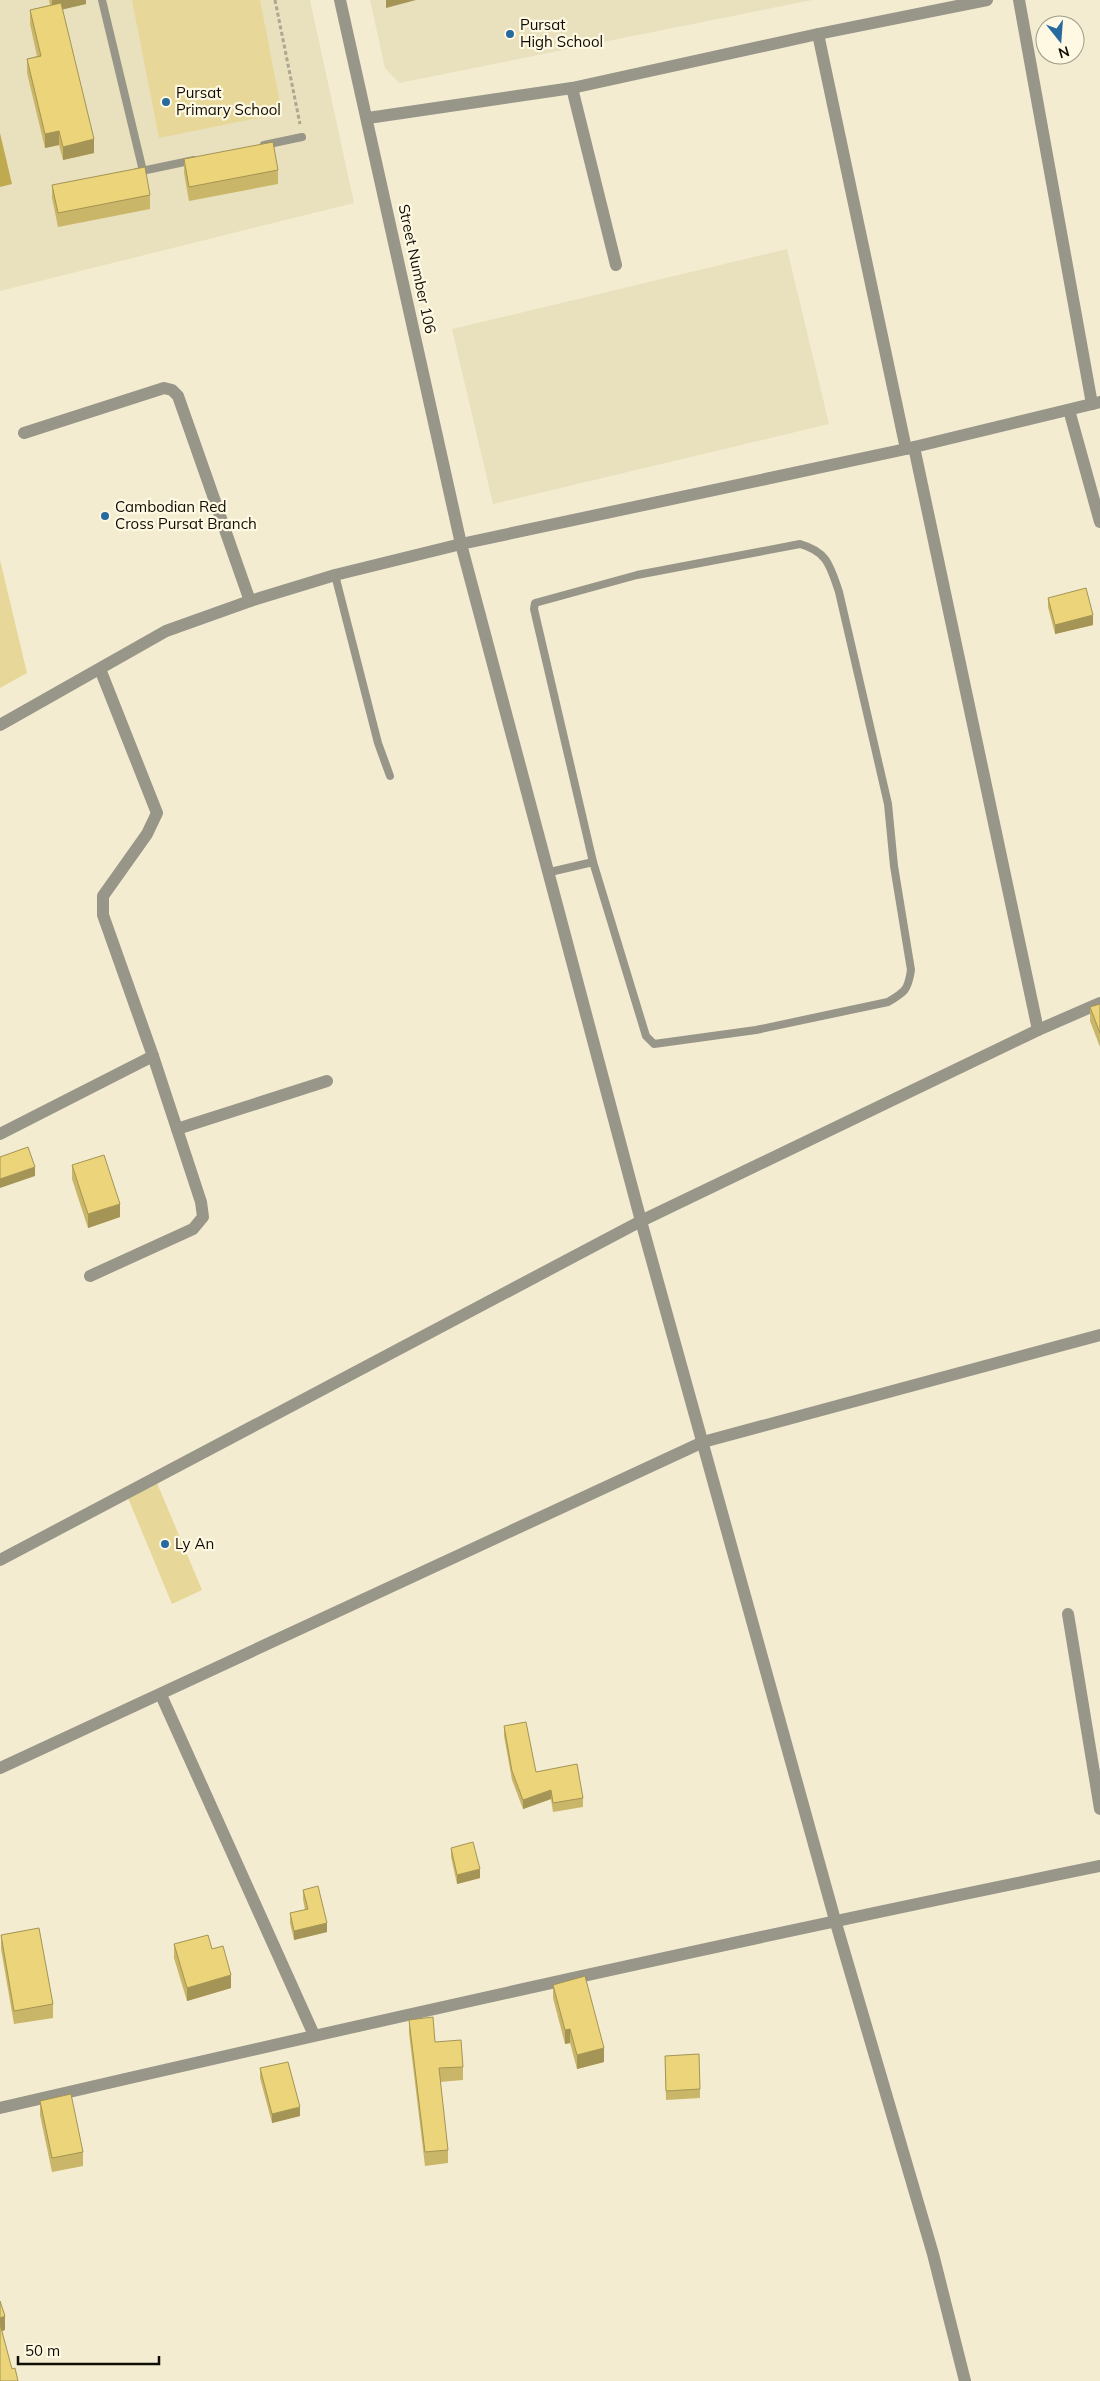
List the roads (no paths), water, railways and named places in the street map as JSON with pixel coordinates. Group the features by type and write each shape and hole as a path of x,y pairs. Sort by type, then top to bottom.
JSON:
{"street":[{"name":"Street Number 106","path":"340,0 462,544 641,1221 704,1442 834,1920 933,2254 965,2381"},
{"path":"368,118 572,88 818,34 987,0"},
{"path":"0,725 166,632 250,601 335,575 462,544 910,448 1096,403 1019,0"},
{"path":"818,34 1038,1030"},
{"path":"572,88 616,265"},
{"path":"24,433 164,388 172,390 178,396 250,601"},
{"path":"1069,410 1100,522"},
{"path":"90,1276 193,1229 203,1217 200,1202 153,1056 103,915 103,896 147,834 157,813 100,668"},
{"path":"0,1560 641,1221 1038,1030 1100,1003"},
{"path":"0,1134 153,1056"},
{"path":"177,1129 327,1081"},
{"path":"0,1768 704,1442 1100,1335"},
{"path":"1068,1614 1100,1809"},
{"path":"161,1695 314,2035"},
{"path":"0,2108 314,2035 834,1920 1100,1866"}],"lane":[{"path":"102,0 143,171"},
{"path":"255,147 302,137"},
{"path":"125,174 199,159"},
{"path":"800,544 813,548 830,564 839,592 888,804 894,866 911,970 906,991 888,1002 756,1030 661,1045 654,1044 646,1036 593,862 534,609 535,603 637,575 800,544"},
{"path":"335,575 378,743 390,776"},
{"path":"550,872 593,862"}],"place":[{"name":"Pursat High School","path":"510,34"},
{"name":"Pursat Primary School","path":"166,102"},
{"name":"Cambodian Red Cross Pursat Branch","path":"105,516"},
{"name":"Ly An","path":"165,1544"}]}
